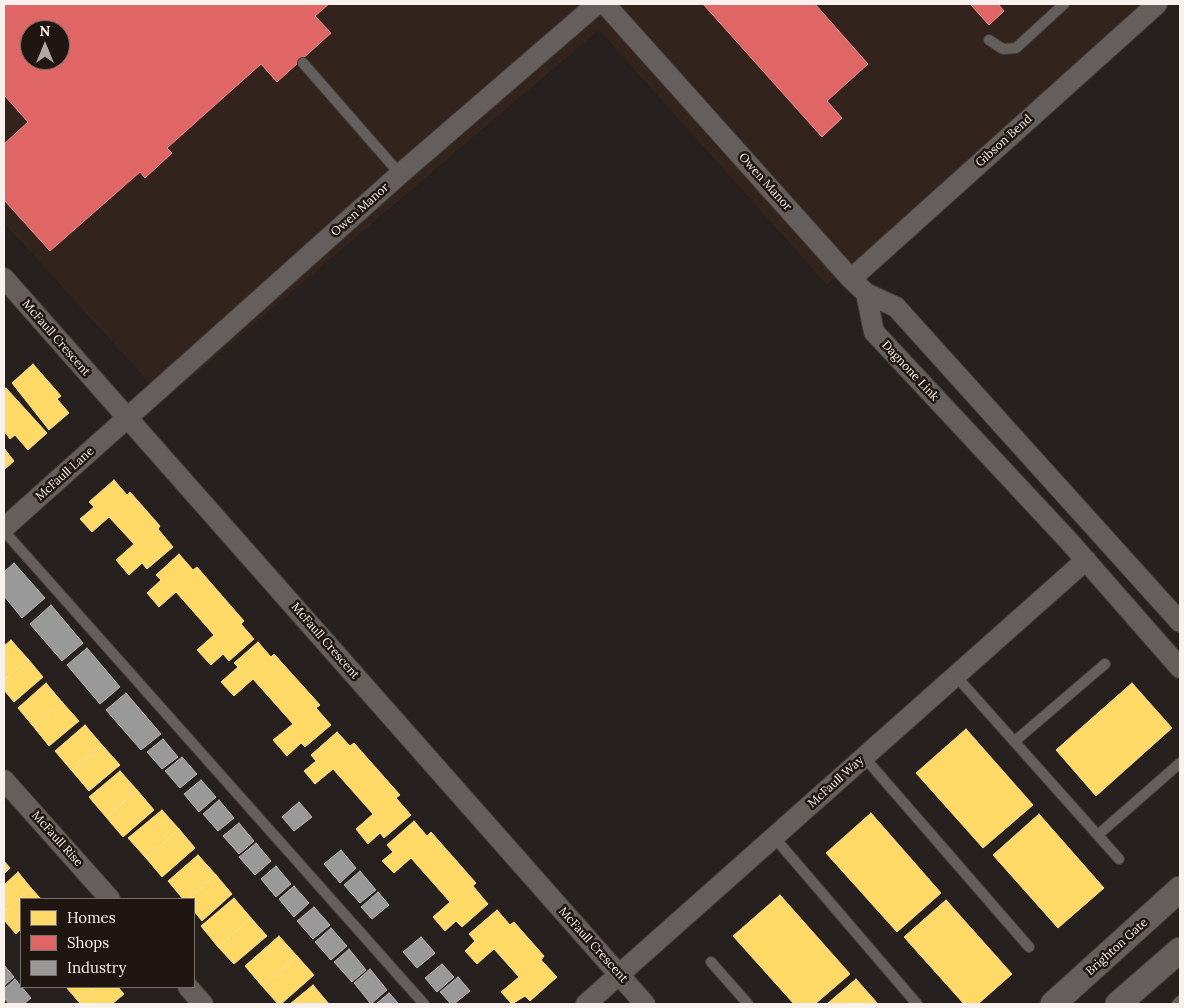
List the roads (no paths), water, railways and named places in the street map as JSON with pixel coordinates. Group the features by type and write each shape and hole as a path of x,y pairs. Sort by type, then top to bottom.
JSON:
{"street":[{"name":"Owen Manor","path":"127,419 400,174 597,4"},
{"name":"Owen Manor","path":"605,4 866,293"},
{"name":"Gibson Bend","path":"852,279 1158,4"},
{"name":"McFaull Crescent","path":"4,278 645,1004"},
{"name":"Dagnone Link","path":"866,293 874,332 1086,560 1180,668"},
{"path":"866,293 896,307 1180,622"},
{"name":"McFaull Lane","path":"4,530 127,419"},
{"name":"McFaull Way","path":"586,1004 1086,560"},
{"name":"McFaull Rise","path":"4,780 109,898"},
{"name":"Brighton Gate","path":"1053,1004 1180,889"},
{"path":"1118,1004 1180,950"},
{"path":"189,988 203,1004"}],"lane":[{"path":"989,40 1003,49 1016,48 1064,4"},
{"path":"303,63 400,174"},
{"path":"4,530 424,1004"},
{"path":"1015,741 1105,664"},
{"path":"955,675 1099,834 1119,859"},
{"path":"864,757 1029,947"},
{"path":"1099,834 1180,762"},
{"path":"774,837 917,1004"},
{"path":"711,962 748,1004"},
{"path":"1177,1004 1180,1001"}]}
